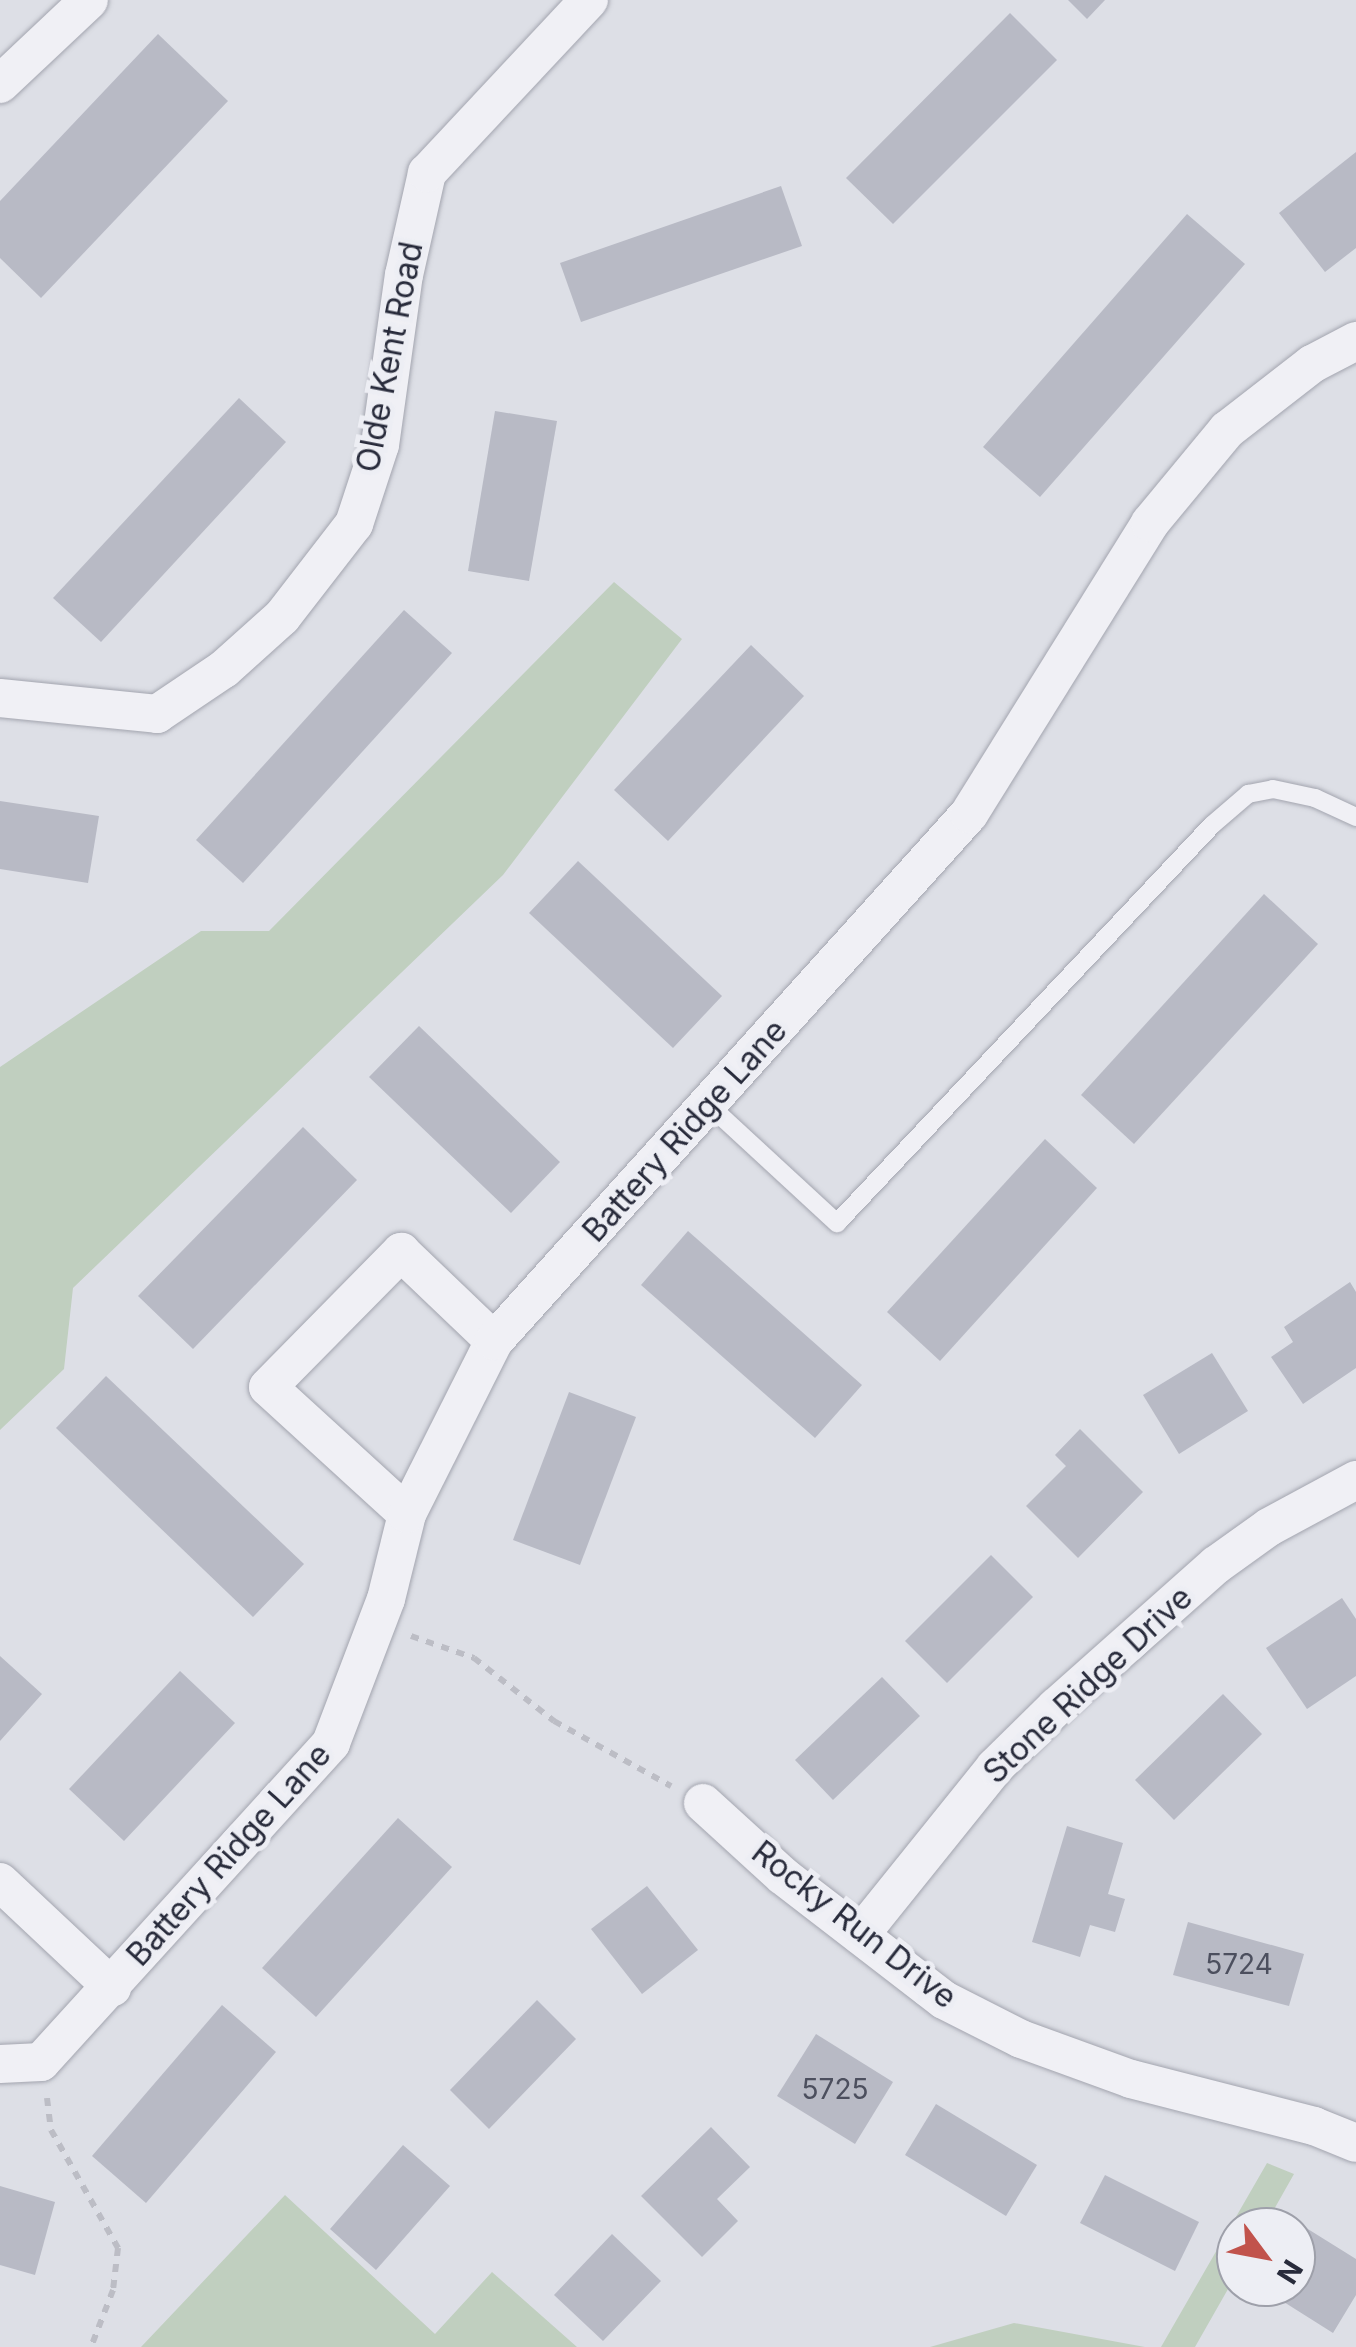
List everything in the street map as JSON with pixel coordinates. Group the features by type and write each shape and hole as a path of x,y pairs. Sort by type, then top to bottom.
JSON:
{"street":[{"path":"0,84 89,0"},
{"name":"Olde Kent Road","path":"0,698 158,714 224,669 282,617 354,524 380,445 404,275 427,172 589,0"},
{"name":"Battery Ridge Lane","path":"42,2062 331,1744 376,1624 407,1514 494,1341 710,1106 969,814 1150,523 1227,430 1312,364 1356,341"},
{"path":"407,1514 268,1387 402,1252 494,1341"},
{"name":"Stone Ridge Drive","path":"860,1935 995,1768 1056,1708 1216,1565 1269,1527 1356,1480"},
{"name":"Rocky Run Drive","path":"703,1803 783,1876 944,2000 1021,2039 1131,2079 1314,2126 1356,2143"},
{"name":"Battery Ridge Lane","path":"0,1882 112,1987"},
{"path":"0,2064 42,2062"}],"lane":[{"path":"710,1106 837,1222 1199,839 1248,794 1273,789 1288,792 1316,798 1356,817"}],"path":[{"path":"376,1624 474,1658 554,1721 703,1803"},
{"path":"42,2062 52,2130 118,2248 113,2290 91,2347"}],"green space":[{"path":"614,582 682,639 503,875 73,1288 64,1369 0,1430 0,1067 201,931 269,931"},
{"path":"1267,2163 1294,2174 1275,2207 1242,2207"},
{"path":"285,2195 435,2334 492,2272 577,2347 141,2347"},
{"path":"1216,2252 1218,2307 1195,2347 1161,2347"},
{"path":"1014,2323 1145,2347 930,2347"}],"building":[{"path":"1068,0 1105,0 1087,19"},
{"path":"1010,13 1057,60 893,224 846,178"},
{"path":"158,34 228,101 41,298 0,258 0,201"},
{"path":"1356,152 1356,248 1325,272 1279,213"},
{"path":"781,186 802,246 581,322 560,263"},
{"path":"1187,214 1245,264 1040,497 983,447"},
{"path":"239,398 286,442 101,642 53,598"},
{"path":"495,411 557,421 529,581 468,571"},
{"path":"404,610 452,653 243,883 196,840"},
{"path":"751,645 804,696 668,841 614,790"},
{"path":"0,801 99,816 88,883 0,869"},
{"path":"578,861 722,996 673,1048 529,913"},
{"path":"1264,894 1318,944 1134,1144 1081,1095"},
{"path":"419,1026 560,1162 511,1213 369,1077"},
{"path":"303,1127 357,1180 193,1349 138,1296"},
{"path":"1045,1139 1097,1188 940,1361 887,1312"},
{"path":"688,1231 862,1385 815,1438 641,1285"},
{"path":"1350,1282 1356,1292 1356,1368 1303,1404 1271,1357 1293,1342 1284,1327"},
{"path":"1212,1353 1248,1411 1179,1454 1143,1395"},
{"path":"106,1376 304,1564 253,1617 56,1428"},
{"path":"569,1392 636,1417 580,1565 513,1540"},
{"path":"1080,1429 1143,1492 1078,1558 1026,1506 1066,1466 1055,1455"},
{"path":"991,1555 1033,1597 947,1683 905,1641"},
{"path":"1342,1598 1356,1619 1356,1676 1307,1709 1266,1648"},
{"path":"0,1656 42,1694 0,1741"},
{"path":"180,1671 235,1723 124,1841 69,1789"},
{"path":"882,1677 920,1716 833,1800 795,1760"},
{"path":"1223,1694 1262,1734 1174,1820 1135,1780"},
{"path":"398,1818 452,1867 316,2017 262,1968"},
{"path":"1067,1826 1123,1843 1108,1894 1125,1899 1115,1932 1090,1925 1080,1957 1032,1942"},
{"path":"647,1886 698,1950 642,1994 591,1929"},
{"path":"1188,1922 1304,1954 1289,2006 1173,1975"},
{"path":"537,2000 576,2039 489,2129 450,2090"},
{"path":"222,2005 276,2052 146,2203 92,2156"},
{"path":"816,2034 893,2082 855,2144 777,2096"},
{"path":"936,2104 1037,2165 1006,2216 905,2155"},
{"path":"711,2127 750,2167 717,2199 738,2221 702,2257 641,2196"},
{"path":"403,2145 450,2186 376,2270 330,2229"},
{"path":"1105,2175 1199,2222 1175,2271 1080,2223"},
{"path":"0,2186 55,2202 35,2275 0,2265"},
{"path":"612,2234 661,2281 603,2341 554,2295"},
{"path":"1316,2234 1356,2259 1356,2295 1333,2333 1292,2307 1316,2307"}]}
